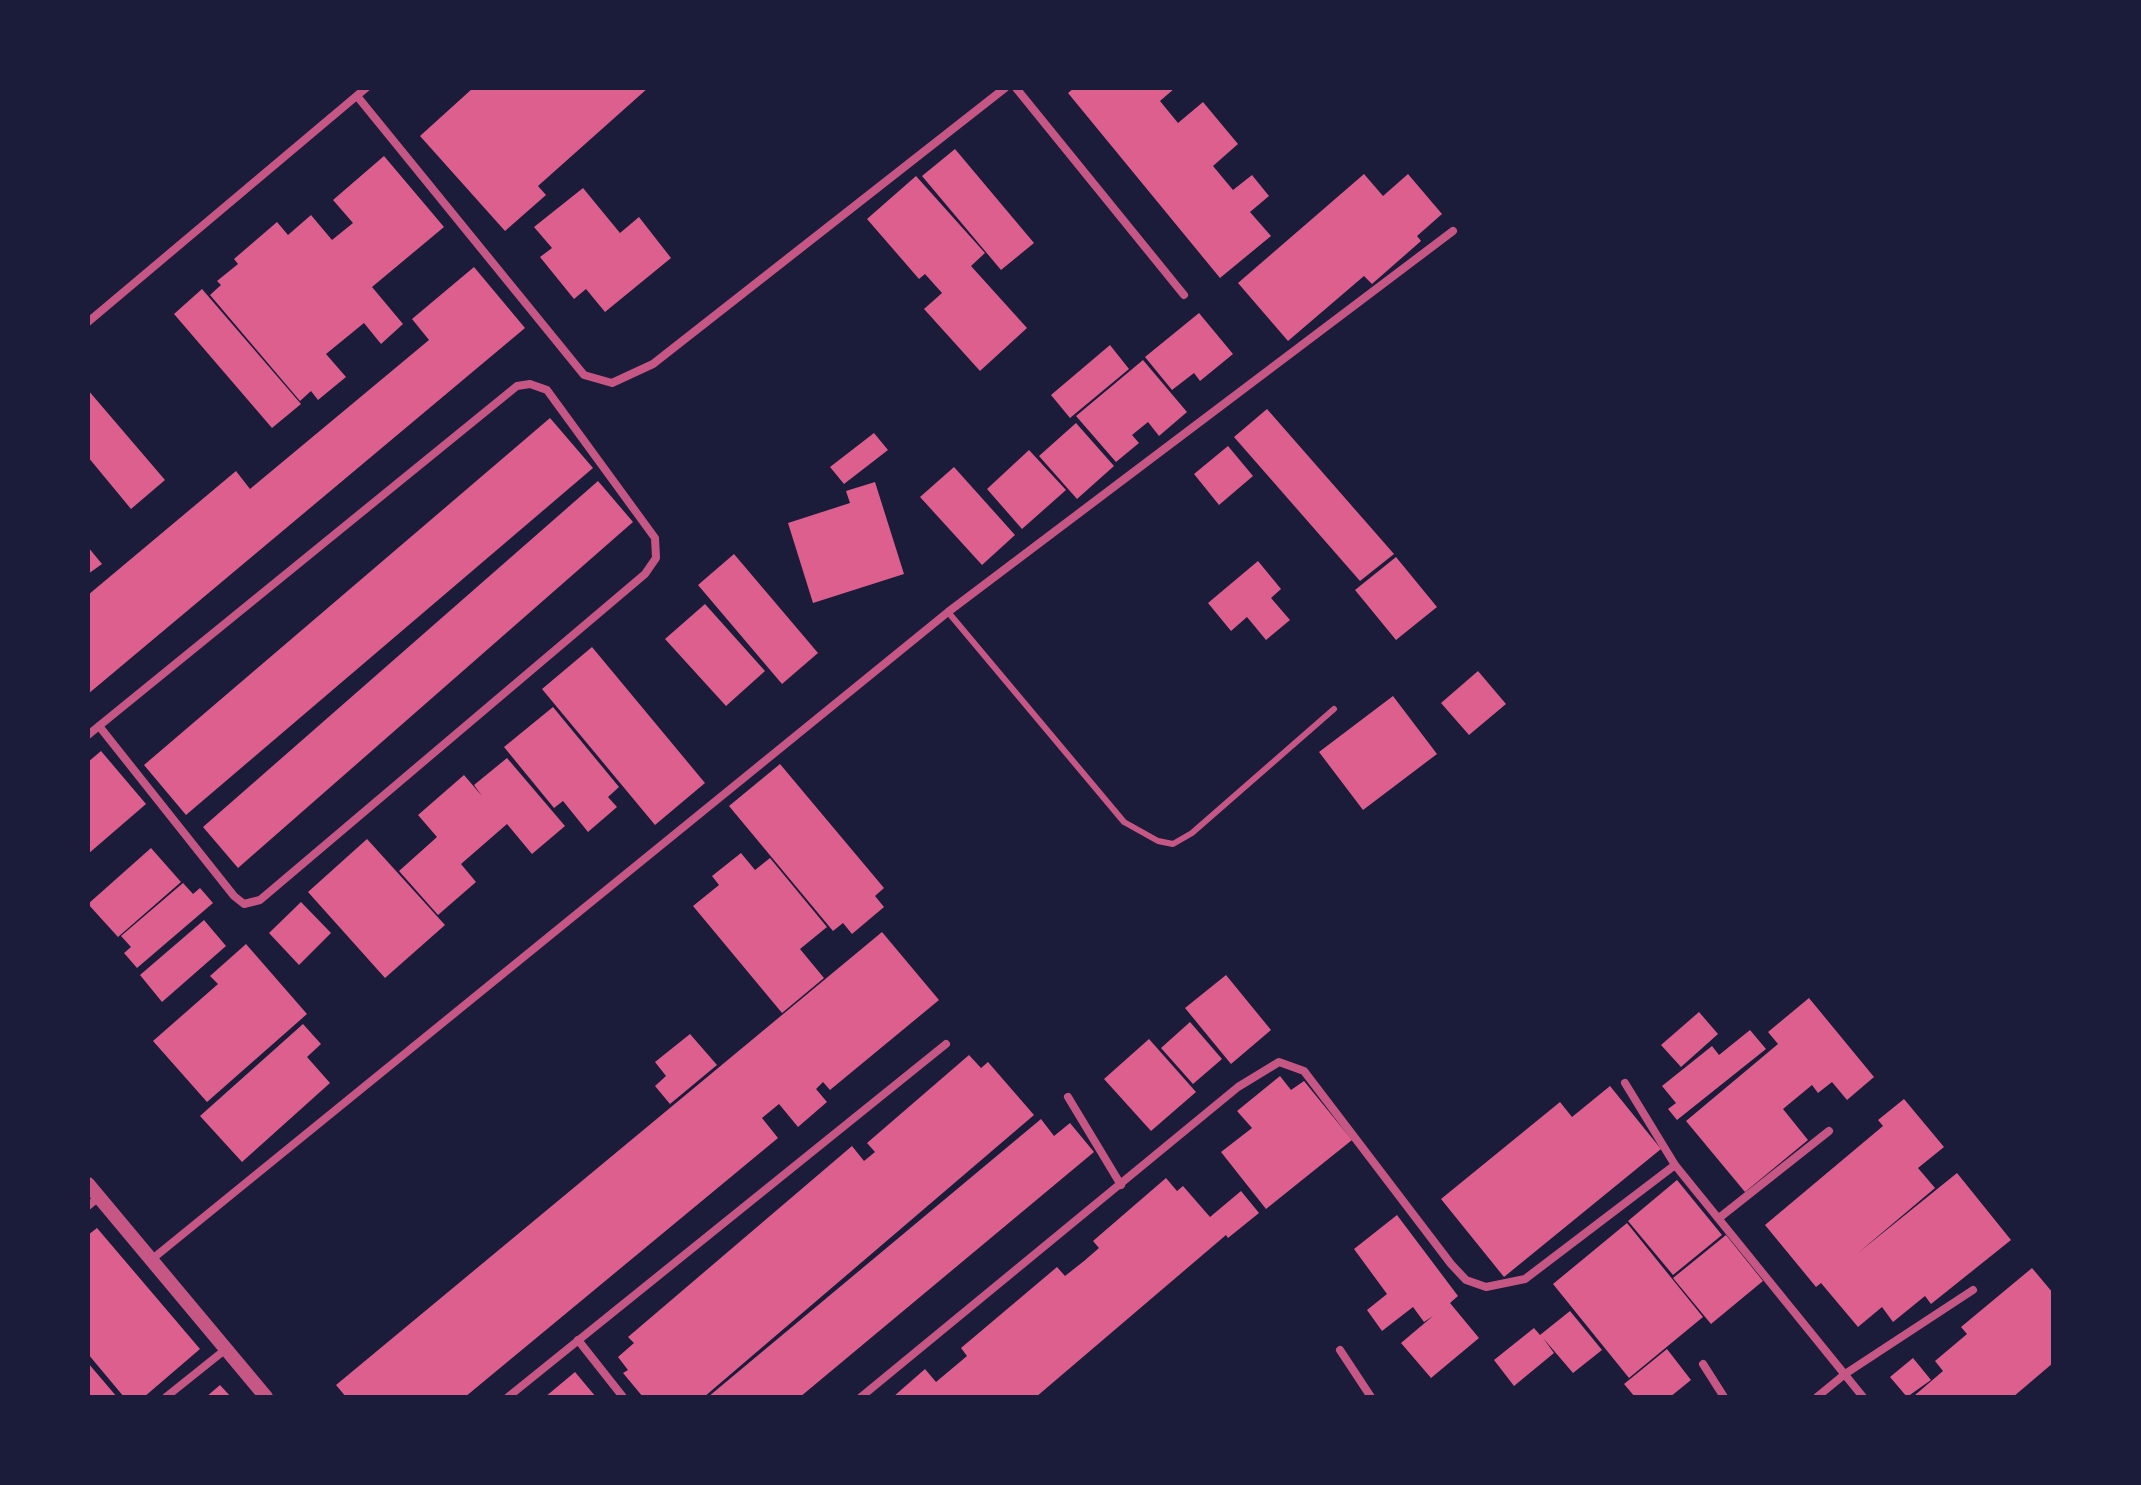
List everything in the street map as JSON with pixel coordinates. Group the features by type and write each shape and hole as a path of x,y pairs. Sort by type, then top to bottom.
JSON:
{"street":[{"path":"88,322 366,88"},
{"path":"357,96 584,375 612,383 653,364 1005,88"},
{"path":"1016,88 1184,295"},
{"path":"151,1260 948,612 1453,231"},
{"path":"88,735 99,726 517,386 530,384 547,390 655,538 656,558 645,574 260,900 244,904 234,896 99,726"},
{"path":"508,1397 946,1044"},
{"path":"861,1397 1238,1087 1279,1062 1304,1071 1451,1264 1466,1280 1486,1287 1525,1279 1675,1165"},
{"path":"1625,1083 1675,1165 1863,1397"},
{"path":"1068,1097 1121,1185"},
{"path":"1719,1218 1829,1131"},
{"path":"88,1184 93,1201 151,1260 266,1397"},
{"path":"1817,1397 1845,1374 1973,1290"},
{"path":"578,1340 623,1397"},
{"path":"166,1397 226,1349"},
{"path":"1340,1350 1371,1397"},
{"path":"1703,1364 1724,1397"}],"lane":[{"path":"948,612 1124,822 1158,841 1173,844 1192,833 1334,709"}],"building":[{"path":"473,88 648,88 538,186 546,195 505,231 420,136"},
{"path":"1074,88 1175,88 1160,101 1178,123 1203,102 1238,144 1213,166 1233,190 1252,175 1269,196 1250,212 1271,236 1220,278 1068,93"},
{"path":"955,149 1034,243 1001,270 922,176"},
{"path":"384,156 444,227 372,287 403,324 381,344 364,323 326,354 346,377 318,400 311,391 300,401 210,295 221,285 217,281 238,264 234,259 277,222 288,235 311,215 332,240 353,223 333,200"},
{"path":"1364,174 1383,196 1408,174 1442,214 1417,236 1421,241 1372,284 1364,276 1288,341 1238,283"},
{"path":"916,176 985,253 971,266 1027,328 980,371 924,309 942,293 925,274 919,279 867,219"},
{"path":"583,188 620,233 639,217 671,258 605,312 586,289 574,299 540,257 552,248 534,227"},
{"path":"474,267 525,328 88,694 88,595 236,471 250,489 429,340 412,319"},
{"path":"202,289 301,404 272,428 174,314"},
{"path":"1199,313 1233,354 1200,381 1194,373 1172,390 1145,357"},
{"path":"1110,345 1129,369 1070,418 1051,395"},
{"path":"1143,360 1187,412 1159,436 1148,422 1132,435 1139,443 1116,462 1076,416"},
{"path":"88,390 165,480 131,509 88,457"},
{"path":"1267,409 1394,554 1360,581 1234,437"},
{"path":"550,418 593,468 186,815 144,765"},
{"path":"1076,423 1114,466 1077,499 1039,456"},
{"path":"874,433 888,450 844,484 830,467"},
{"path":"1228,446 1253,476 1219,505 1194,474"},
{"path":"1029,450 1066,490 1022,529 987,489"},
{"path":"954,467 1015,535 982,565 920,497"},
{"path":"598,481 633,522 238,868 203,827"},
{"path":"875,482 904,574 813,603 788,523 850,503 846,491"},
{"path":"88,547 102,564 88,574"},
{"path":"734,554 818,653 782,684 698,585"},
{"path":"1396,557 1437,607 1396,640 1355,590"},
{"path":"1258,561 1281,589 1271,598 1290,620 1266,640 1247,617 1231,631 1208,603"},
{"path":"705,604 765,671 726,706 665,639"},
{"path":"592,647 705,783 655,825 542,689"},
{"path":"1478,671 1506,704 1469,735 1441,703"},
{"path":"1393,696 1437,754 1363,810 1319,752"},
{"path":"553,707 619,787 608,797 617,807 588,832 563,801 554,808 504,747"},
{"path":"101,751 146,804 88,854 88,762"},
{"path":"507,758 565,826 532,854 507,824 461,864 476,882 438,915 399,871 437,837 418,815 464,775 482,796 474,785"},
{"path":"780,764 884,888 875,896 884,907 852,934 843,923 833,931 729,806"},
{"path":"367,839 445,925 385,978 308,892"},
{"path":"151,848 181,882 118,937 88,904"},
{"path":"741,853 755,870 770,858 827,927 800,949 824,978 782,1013 693,906 719,885 712,876"},
{"path":"183,883 193,894 200,888 213,903 137,968 124,953 131,947 121,936"},
{"path":"301,902 331,933 299,965 269,933"},
{"path":"204,920 226,946 162,1002 140,975"},
{"path":"882,932 939,1000 830,1090 823,1082 816,1089 827,1102 798,1127 779,1104 762,1118 778,1138 465,1397 346,1397 336,1385"},
{"path":"246,944 307,1014 207,1102 153,1041 218,984 210,976"},
{"path":"1226,975 1271,1030 1231,1064 1185,1008"},
{"path":"1809,998 1874,1077 1847,1100 1832,1082 1818,1093 1812,1085 1783,1109 1808,1140 1745,1192 1686,1121 1778,1044 1768,1032"},
{"path":"1699,1012 1718,1034 1681,1067 1661,1045"},
{"path":"1190,1022 1222,1059 1193,1084 1161,1048"},
{"path":"303,1024 321,1044 307,1057 330,1083 242,1162 200,1116"},
{"path":"1750,1030 1766,1049 1677,1120 1668,1109 1676,1103 1662,1086 1712,1046 1719,1055"},
{"path":"690,1034 717,1065 670,1104 655,1086 666,1076 655,1062"},
{"path":"1149,1039 1196,1092 1151,1131 1104,1079"},
{"path":"969,1055 981,1068 988,1062 1034,1115 704,1397 643,1397 623,1373 628,1370 618,1357 634,1343 628,1337 852,1146 864,1161 875,1152 867,1143"},
{"path":"1280,1076 1291,1090 1304,1081 1352,1140 1266,1209 1221,1152 1252,1128 1237,1111"},
{"path":"1610,1086 1661,1149 1504,1277 1441,1199 1560,1102 1572,1117"},
{"path":"1904,1099 1944,1147 1918,1168 1935,1188 1858,1253 1957,1173 2011,1240 1931,1304 1925,1296 1893,1322 1882,1307 1858,1327 1821,1283 1816,1287 1765,1225 1883,1126 1878,1120"},
{"path":"1041,1119 1054,1136 1070,1123 1094,1152 800,1397 708,1397"},
{"path":"1166,1178 1177,1191 1183,1186 1210,1217 1241,1191 1259,1213 1228,1238 1226,1235 1036,1397 893,1397 925,1369 936,1382 967,1356 961,1348 1057,1267 1065,1276 1084,1261 1099,1248 1093,1241"},
{"path":"1677,1180 1722,1235 1673,1275 1628,1221"},
{"path":"1397,1215 1458,1296 1450,1303 1479,1338 1431,1378 1401,1343 1433,1316 1424,1322 1413,1307 1382,1331 1367,1310 1387,1294 1354,1249"},
{"path":"1627,1223 1703,1317 1629,1378 1553,1284"},
{"path":"97,1228 200,1349 144,1397 124,1397 88,1354 88,1235"},
{"path":"1726,1235 1763,1281 1711,1324 1673,1278"},
{"path":"2032,1268 2053,1293 2053,1363 2013,1397 1917,1397 1915,1395 1943,1371 1935,1361 1967,1334 1961,1327"},
{"path":"1570,1311 1602,1350 1573,1373 1543,1338 1554,1353 1514,1386 1494,1360 1534,1328 1540,1335"},
{"path":"1667,1349 1691,1380 1670,1397 1635,1397 1624,1384"},
{"path":"1913,1358 1931,1380 1907,1397 1890,1377"},
{"path":"88,1363 117,1397 88,1397"},
{"path":"575,1372 596,1397 545,1397"},
{"path":"220,1385 231,1397 206,1397"}]}
